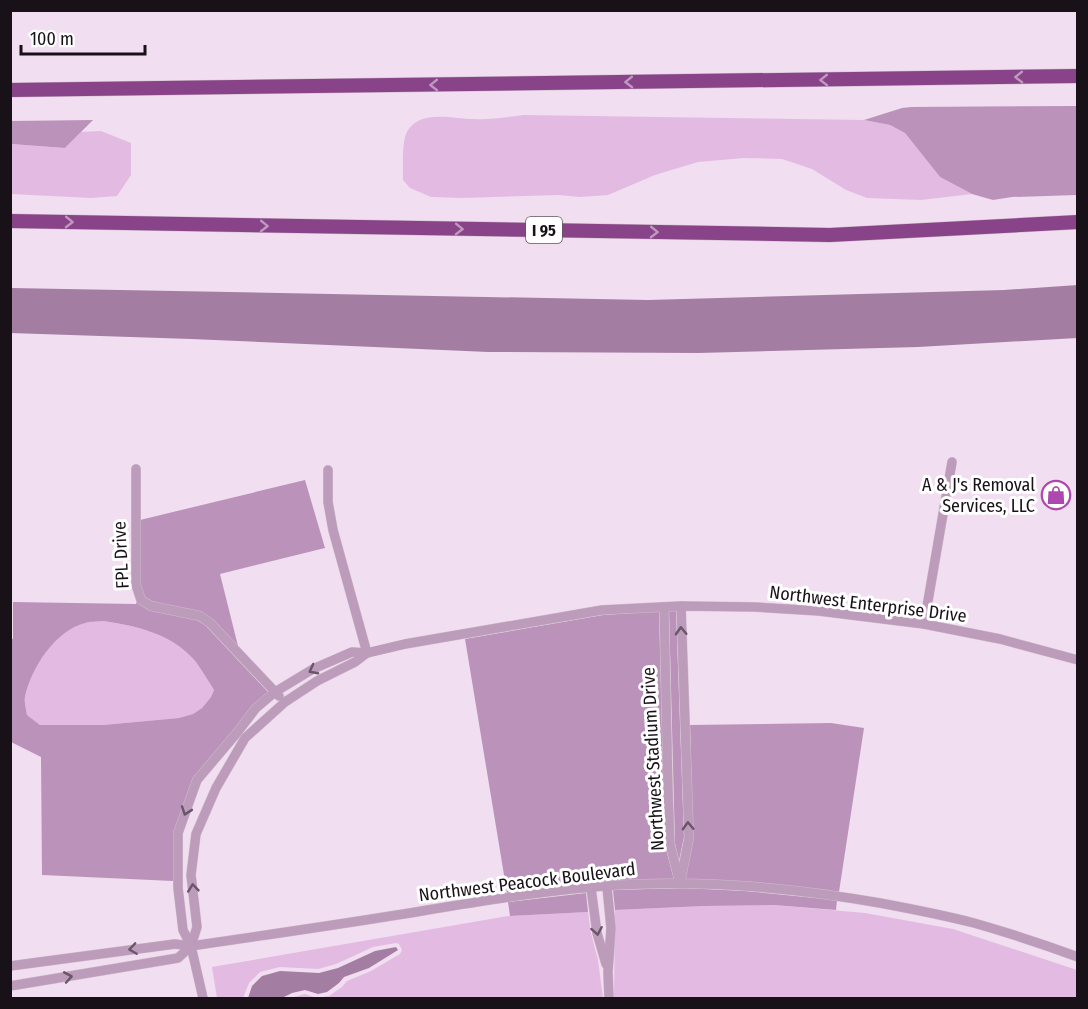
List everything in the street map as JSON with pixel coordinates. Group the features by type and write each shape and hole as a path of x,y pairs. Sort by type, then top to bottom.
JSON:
{"highway":[{"path":"10,90 1077,76"},
{"name":"I 95","path":"10,221 830,235 1077,222"}],"street":[{"path":"924,624 952,462"},
{"name":"FPL Drive","path":"135,469 136,585 141,600 151,606 200,616 210,623 285,702"},
{"path":"328,470 328,502 333,530 367,653"},
{"name":"Northwest Enterprise Drive","path":"191,946 183,930 178,888 178,833 197,780 256,708 275,692 313,669 352,652 367,653 602,610 681,606 819,611 924,624 1000,639 1077,660"},
{"name":"Northwest Stadium Drive","path":"680,884 689,838 681,606"},
{"name":"Northwest Stadium Drive","path":"664,607 670,844 680,884"},
{"name":"Northwest Enterprise Drive","path":"191,946 197,927 191,875 196,834 216,788 245,738 285,702 367,653"},
{"name":"Northwest Peacock Boulevard","path":"10,966 173,944 191,946 507,897 607,886 680,884 746,886 845,897 972,922 1077,957"},
{"path":"607,886 611,928 609,999"},
{"path":"591,888 597,933 608,972"},
{"path":"191,946 203,999"},
{"name":"Northwest Peacock Boulevard","path":"10,986 178,958 191,946"}],"shaded area":[{"path":"1077,106 1077,195 1012,197 993,200 972,194 940,177 905,133 890,125 864,120 911,107"},
{"path":"524,115 864,120 890,125 905,133 940,177 972,194 921,200 867,198 846,190 812,169 782,159 744,158 698,162 655,175 608,195 580,197 559,195 431,197 410,188 403,180 406,134 411,126 419,121 436,117 486,119"},
{"path":"93,120 65,148 11,144 11,121"},
{"path":"101,131 131,143 131,175 117,196 91,198 11,194 10,144 65,148 81,132"},
{"path":"1078,285 1077,338 918,347 698,353 488,352 10,333 11,288 648,300 1004,290"},
{"path":"305,480 325,548 220,574 238,646 201,612 153,602 145,597 140,585 140,520"},
{"path":"137,601 197,620 206,626 268,692 252,706 193,779 174,832 173,881 42,875 41,757 11,742 10,639 13,639 13,602 136,604","holes":["87,622 116,623 154,633 177,644 187,652 214,690 202,708 193,714 179,718 103,725 40,725 27,715 25,699 28,686 39,663 55,642 64,633"]},
{"path":"659,611 665,845 674,879 507,893 465,639 603,615"},
{"path":"669,611 676,611 684,837 679,861 675,844"},
{"path":"103,621 154,633 177,644 187,652 203,672 214,690 211,697 202,708 193,714 179,718 103,725 40,725 27,715 25,702 28,686 39,663 55,642 74,626 85,622"},
{"path":"831,723 864,728 839,892 685,879 693,838 690,725"},
{"path":"684,888 837,900 836,910 774,905 615,910 613,890"},
{"path":"586,893 588,912 510,916 508,902"},
{"path":"774,905 865,913 953,929 1077,970 1077,998 614,998 615,910"},
{"path":"588,912 603,998 317,998 329,996 347,981 371,971 400,954 402,950 399,944 373,947 336,964 318,969 280,967 260,972 249,983 243,998 217,998 212,967 508,916"},
{"path":"396,947 398,950 369,968 344,977 327,992 318,994 305,990 282,998 248,998 252,986 262,976 280,971 319,973 338,968 375,951"},
{"path":"305,994 317,998 290,998"}],"place":[{"name":"A & J's Removal Services, LLC","path":"1056,495"}]}
